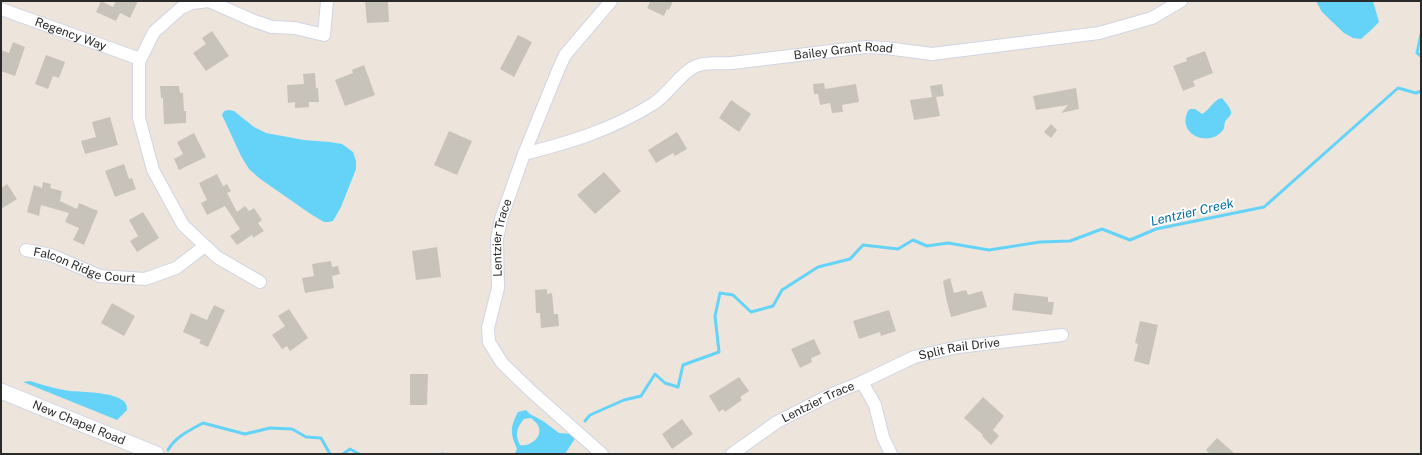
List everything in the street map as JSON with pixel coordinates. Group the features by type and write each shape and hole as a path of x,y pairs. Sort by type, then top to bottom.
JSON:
{"street":[{"path":"260,282 217,257 184,225 153,170 139,118 139,62 154,32 181,8 192,3 208,1 254,21 272,27 295,28 324,35 327,1"},
{"name":"Lentzier Trace","path":"602,454 532,392 502,363 489,342 488,328 498,288 497,240 501,219 524,154 565,55 610,1"},
{"name":"Bailey Grant Road","path":"524,154 555,146 601,131 630,117 656,103 684,74 698,65 731,63 865,47 932,54 1099,33 1152,18 1181,1"},
{"name":"Regency Way","path":"1,9 140,59"},
{"name":"Falcon Ridge Court","path":"26,250 51,255 100,276 146,279 176,268 205,246"},
{"name":"Split Rail Drive","path":"862,382 914,357 958,347 1062,335"},
{"name":"Lentzier Trace","path":"732,454 777,422 832,394 862,382 875,405 883,437 891,454"},
{"name":"New Chapel Road","path":"1,391 156,454"}],"water":[{"path":"1316,1 1373,1 1379,22 1361,39 1353,38 1344,33 1322,12"},
{"path":"1222,98 1231,112 1225,122 1223,130 1210,138 1196,136 1190,132 1187,127 1186,119 1188,111 1190,109 1195,109 1202,114 1216,101"},
{"path":"224,111 234,111 254,127 266,133 304,140 342,144 353,152 356,161 356,169 341,207 333,221 324,222 309,213 259,178 249,169 241,156 222,115"},
{"path":"30,381 70,391 111,395 123,401 126,404 127,410 117,420 23,382"},
{"path":"526,410 559,433 572,434 576,437 565,454 515,454 517,449 512,435 512,426 518,412","holes":["531,418 537,423 539,435 531,443 527,445 520,445 517,438 519,425 524,419"]}],"building":[{"path":"101,1 113,7 116,1 138,1 130,18 120,13 116,21 96,12"},
{"path":"365,1 388,1 389,22 367,23"},
{"path":"648,1 673,1 669,10 667,9 664,16 647,8 650,2"},
{"path":"212,31 229,56 206,71 193,53 206,44 202,38"},
{"path":"518,35 532,42 514,77 500,69"},
{"path":"13,42 25,47 15,76 1,71 1,50 9,53"},
{"path":"1205,51 1213,73 1193,81 1195,86 1183,91 1173,66 1187,61 1186,58"},
{"path":"46,55 65,62 59,78 53,76 48,89 35,84"},
{"path":"364,65 375,95 345,106 335,80 353,73 352,70"},
{"path":"315,73 319,102 309,102 309,107 295,108 295,102 288,103 287,85 304,84 303,74"},
{"path":"824,83 825,89 856,84 859,102 842,105 843,112 832,113 830,103 820,105 818,94 814,94 813,84"},
{"path":"942,84 944,96 936,97 940,116 914,120 910,100 932,97 930,86"},
{"path":"160,86 179,86 180,93 183,93 186,123 164,124 163,98 161,98"},
{"path":"1076,88 1079,109 1061,113 1068,105 1036,110 1033,96"},
{"path":"731,100 751,114 739,132 719,118"},
{"path":"110,117 118,145 85,154 81,141 96,137 92,122"},
{"path":"1051,124 1057,130 1051,138 1044,132"},
{"path":"449,131 472,141 457,175 434,165"},
{"path":"677,132 687,149 675,156 673,153 656,163 648,150"},
{"path":"194,133 206,157 179,170 174,159 183,154 177,142"},
{"path":"124,164 129,179 132,178 136,189 115,197 105,171"},
{"path":"604,172 621,191 595,214 577,195"},
{"path":"217,174 223,186 227,184 231,191 227,193 237,212 245,206 249,211 254,208 262,220 258,223 264,231 253,238 252,235 237,245 230,236 240,229 225,206 207,215 201,203 207,200 199,183"},
{"path":"43,182 51,184 50,188 62,191 60,201 77,209 79,203 98,211 84,245 73,240 79,228 65,222 69,213 41,205 39,216 27,212 34,185 42,188"},
{"path":"7,184 17,199 1,209 1,188"},
{"path":"143,212 159,238 137,252 130,241 138,236 129,220"},
{"path":"437,247 441,277 416,280 412,251"},
{"path":"331,261 332,267 338,266 340,274 332,276 334,288 305,293 302,278 314,276 312,264"},
{"path":"950,278 954,293 966,290 968,295 982,291 987,307 951,317 943,281"},
{"path":"547,289 547,294 552,293 554,314 558,314 559,326 541,328 540,313 536,313 535,290"},
{"path":"1014,293 1048,297 1048,302 1054,302 1052,315 1012,310"},
{"path":"112,303 135,316 124,336 101,323"},
{"path":"214,305 225,310 208,347 199,343 201,340 183,332 191,313 207,320"},
{"path":"289,309 308,338 290,351 287,346 282,349 272,335 285,326 278,316"},
{"path":"889,310 896,331 881,336 880,332 859,339 853,321"},
{"path":"1140,321 1158,325 1149,365 1134,361 1138,344 1135,343"},
{"path":"814,339 821,354 811,358 812,362 800,368 791,349"},
{"path":"410,374 428,374 427,405 410,405"},
{"path":"739,377 749,391 740,397 742,400 725,412 723,409 719,412 709,396"},
{"path":"983,397 1004,416 993,430 999,436 991,445 982,436 983,435 964,418"},
{"path":"682,419 693,434 672,449 662,434"},
{"path":"1217,438 1235,454 1210,454 1206,450"}],"waterway":[{"name":"Lentzier Creek","path":"1421,34 1417,53 1421,56"},
{"name":"Lentzier Creek","path":"585,421 590,415 624,400 641,396 655,374 665,383 678,387 683,365 719,352 715,316 720,293 733,295 751,312 773,306 782,290 818,267 850,259 863,245 898,249 913,240 927,246 948,243 989,250 1040,242 1070,241 1102,229 1130,240 1156,229 1264,207 1398,88 1416,93 1421,91"},
{"name":"Lentzier Creek","path":"168,450 175,441 188,431 203,423 245,434 270,428 292,429 306,437 321,438 330,454"},
{"name":"Lentzier Creek","path":"343,454 350,449 359,454"}]}
